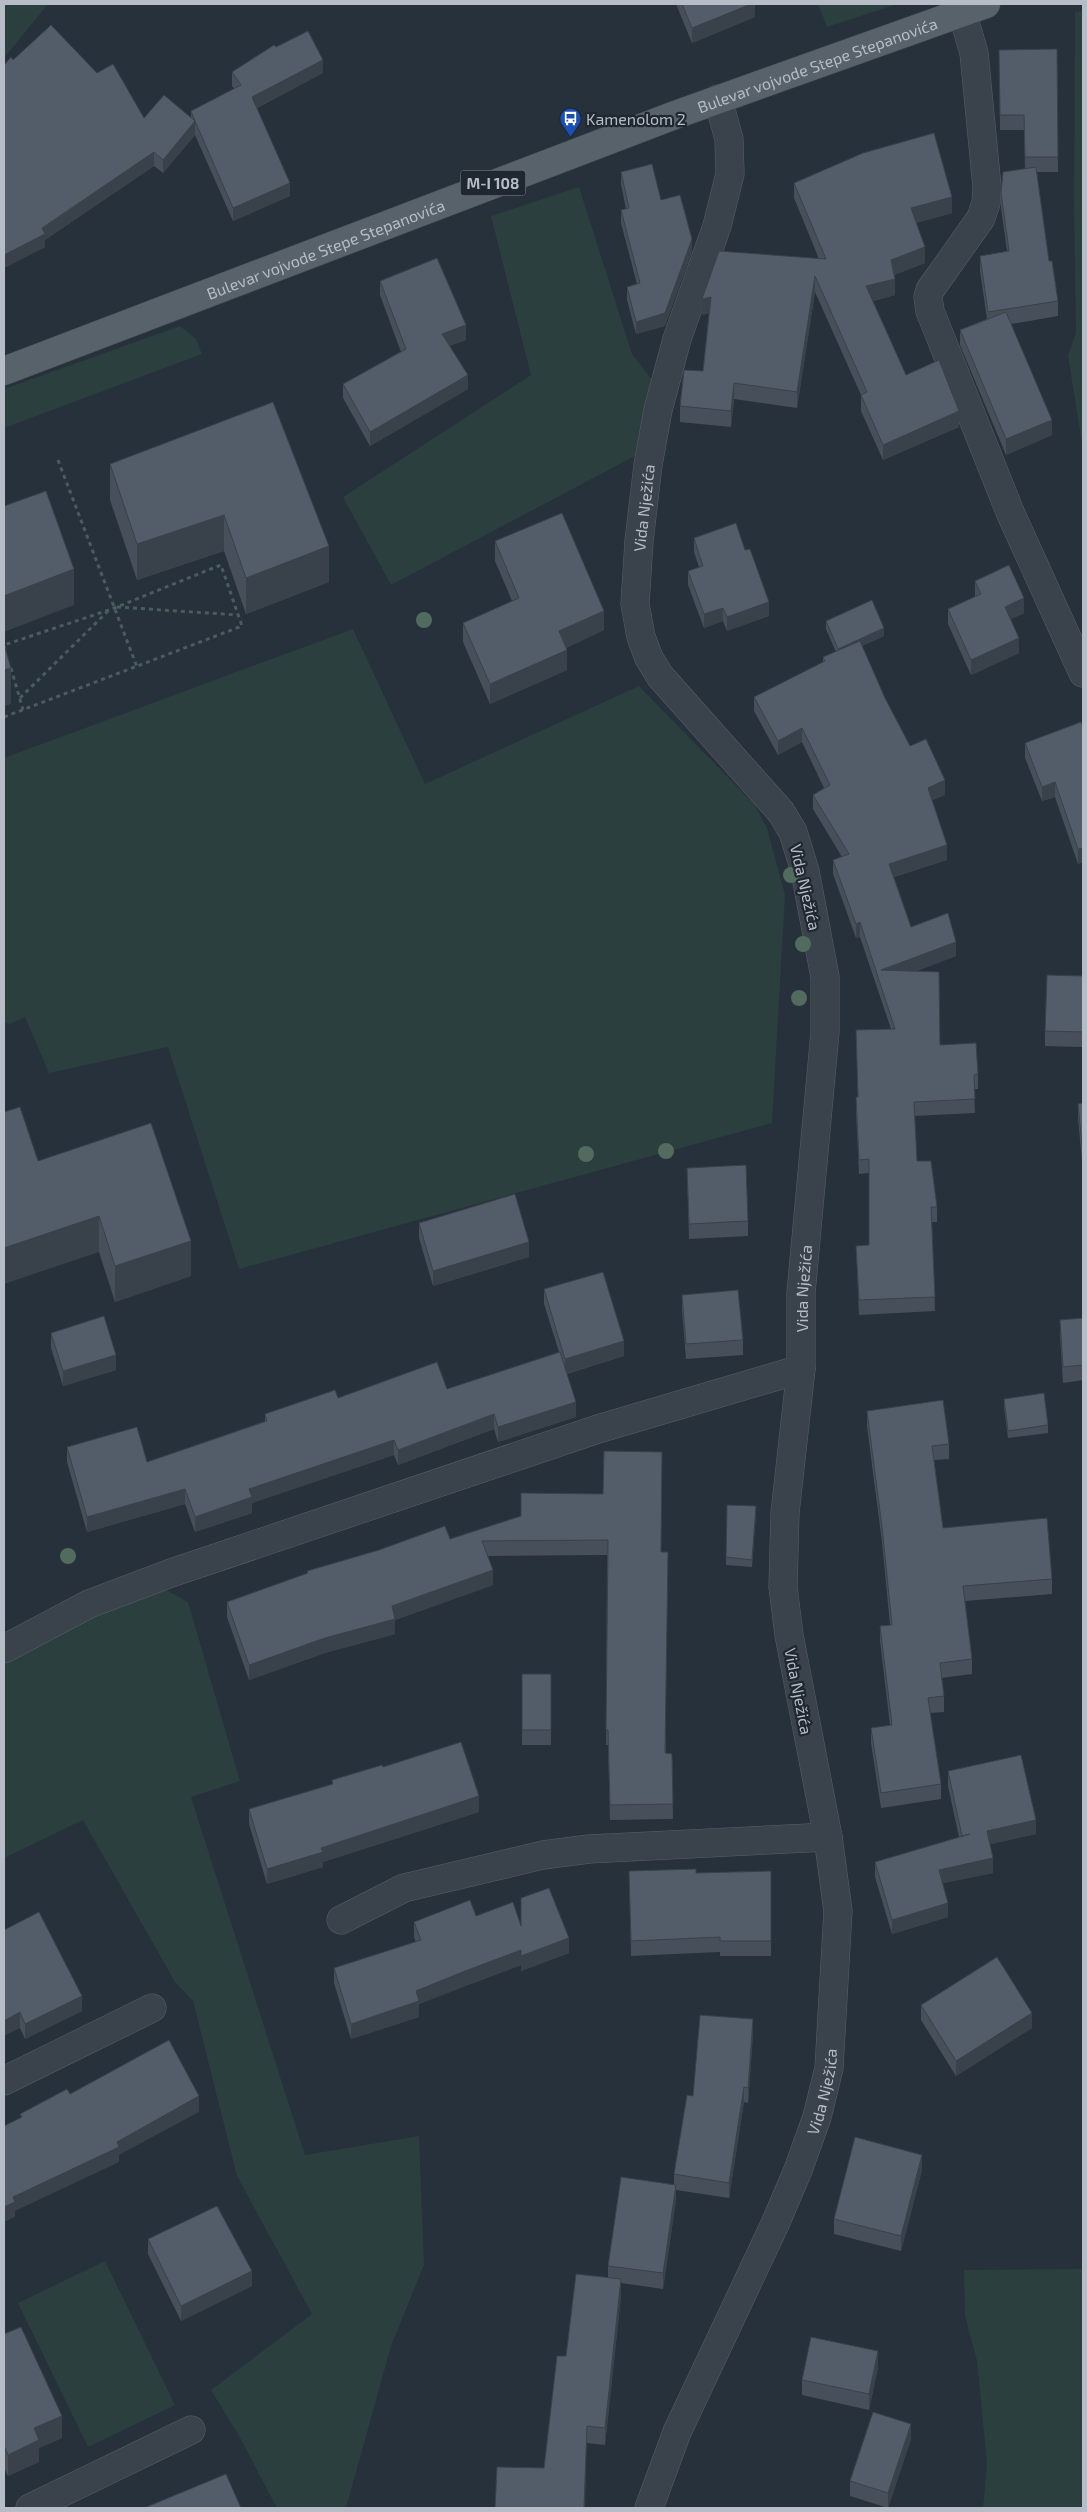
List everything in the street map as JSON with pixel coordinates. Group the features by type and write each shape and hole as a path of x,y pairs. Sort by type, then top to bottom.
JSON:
{"main road":[{"name":"Bulevar vojvode Stepe Stepanovića","path":"4,371 308,253 718,99 974,8"}],"street":[{"path":"974,8 974,53 987,186 986,203 981,218 930,290 928,297 930,311 1010,512 1083,673"},
{"name":"Vida Nježića","path":"649,2508 677,2432 775,2224 817,2117 829,2068 838,1911 828,1837 789,1635 783,1587 785,1513 801,1369 801,1293 825,1032 825,977 805,871 793,832 781,812 660,676 649,658 641,637 635,604 639,541 648,465 658,410 678,339 717,226 730,174 729,138 718,99"},
{"path":"4,1648 89,1604 171,1573 598,1429 801,1369"},
{"path":"341,1920 404,1888 543,1855 589,1849 828,1837"},
{"path":"4,2081 152,2008"},
{"path":"30,2508 192,2430"}],"path":[{"path":"58,460 138,667"},
{"path":"4,717 242,626 220,565 110,610 4,645 6,654"},
{"path":"115,607 238,615"},
{"path":"20,698 110,610"},
{"path":"9,662 23,710"}],"green space":[{"path":"4,4 48,4 4,58"},
{"path":"818,4 898,4 827,27"},
{"path":"1083,11 1083,449 1068,356 1076,333 1074,206 1075,12"},
{"path":"579,187 632,354 653,381 635,456 391,585 343,497 531,375 491,216"},
{"path":"180,326 196,339 202,354 4,428 4,389"},
{"path":"353,629 425,784 639,686 755,805 767,828 785,895 772,1123 239,1269 168,1047 49,1073 25,1017 10,1024 4,1022 4,758"},
{"path":"166,1590 188,1602 240,1781 191,1797 305,2155 419,2136 424,2265 391,2346 346,2508 277,2508 239,2436 211,2390 312,2314 237,2176 193,2001 175,1982 83,1820 4,1858 4,1656 150,1591"},
{"path":"105,2261 175,2405 88,2447 18,2303"},
{"path":"1083,2269 1083,2508 983,2508 987,2463 977,2361 965,2316 964,2270"}],"building":[{"path":"682,4 751,4 692,28"},
{"path":"51,25 97,73 113,64 144,118 164,95 195,121 163,160 154,152 42,228 45,234 4,255 4,65 11,57 13,60"},
{"path":"308,31 323,60 252,97 290,183 233,208 191,111 241,85 232,72 274,45 276,47"},
{"path":"1057,49 1058,157 1025,157 1024,115 1000,115 999,50"},
{"path":"934,133 952,197 911,208 925,247 891,260 895,279 866,286 906,375 939,360 959,411 883,445 861,395 867,392 815,276 797,392 734,383 731,411 680,406 684,370 703,371 711,297 702,299 719,251 826,259 794,183 863,153"},
{"path":"652,164 661,200 680,195 692,239 665,313 636,322 627,287 640,283 621,210 629,208 621,172"},
{"path":"1036,167 1049,261 1052,261 1058,301 988,312 980,256 1009,251 1001,193 1003,172"},
{"path":"437,258 466,325 442,334 468,375 370,432 343,384 406,349 380,281"},
{"path":"1006,312 1052,420 1006,439 960,330"},
{"path":"273,402 329,546 246,578 224,515 137,544 110,464"},
{"path":"46,491 74,569 4,596 4,506"},
{"path":"562,513 604,611 559,631 567,650 490,684 463,623 519,598 495,541"},
{"path":"736,523 745,550 750,549 769,602 727,617 723,608 704,614 688,571 703,566 694,538"},
{"path":"1009,565 1024,598 1005,607 1019,638 971,660 948,609 981,594 975,581"},
{"path":"872,600 884,628 838,649 826,621"},
{"path":"860,641 885,698 910,746 926,739 945,780 928,788 947,845 889,864 911,927 948,913 956,942 881,970 939,972 940,1045 976,1043 978,1074 974,1075 975,1099 914,1102 917,1161 931,1161 937,1207 931,1207 935,1297 859,1300 856,1246 869,1245 869,1159 859,1160 856,1097 858,1097 856,1030 895,1029 860,922 856,924 833,860 849,854 813,795 830,785 802,728 778,741 754,697 825,661 823,657"},
{"path":"4,644 11,668 4,670"},
{"path":"1081,722 1083,727 1083,848 1078,849 1055,782 1042,787 1025,743"},
{"path":"1047,975 1083,976 1083,1032 1045,1031"},
{"path":"1083,1103 1083,1156 1078,1104"},
{"path":"20,1107 38,1161 151,1123 191,1241 115,1266 99,1216 4,1248 4,1112"},
{"path":"746,1165 748,1221 689,1224 687,1168"},
{"path":"515,1194 529,1242 433,1271 419,1223"},
{"path":"603,1272 624,1341 565,1359 544,1289"},
{"path":"738,1290 743,1340 686,1344 682,1295"},
{"path":"104,1316 116,1355 63,1371 51,1333"},
{"path":"1083,1318 1083,1365 1063,1367 1060,1320"},
{"path":"560,1352 576,1402 498,1427 494,1414 398,1450 394,1440 249,1489 252,1497 195,1517 185,1489 87,1517 67,1447 137,1427 147,1462 267,1421 265,1414 335,1390 338,1398 437,1362 447,1389"},
{"path":"1044,1393 1048,1425 1008,1431 1004,1399"},
{"path":"943,1400 949,1444 932,1446 943,1528 1047,1518 1052,1579 963,1586 972,1659 940,1663 944,1696 928,1698 941,1784 881,1793 871,1728 892,1725 880,1626 892,1625 867,1411"},
{"path":"604,1451 662,1452 661,1552 668,1552 665,1753 672,1754 673,1804 610,1805 608,1730 606,1730 608,1540 482,1541 493,1570 392,1606 395,1619 325,1638 249,1665 227,1602 308,1573 307,1571 379,1550 445,1526 450,1539 521,1516 521,1493 603,1494"},
{"path":"727,1505 756,1506 752,1560 726,1557"},
{"path":"522,1674 551,1674 551,1730 522,1730"},
{"path":"461,1742 479,1796 321,1848 323,1852 267,1869 249,1809 333,1784 332,1780 382,1765 383,1767"},
{"path":"1021,1755 1036,1820 987,1831 993,1858 939,1870 948,1903 892,1920 875,1862 970,1834 962,1836 948,1771"},
{"path":"696,1869 696,1873 771,1871 771,1941 720,1941 720,1937 631,1941 629,1871"},
{"path":"549,1888 569,1938 521,1956 521,1950 460,1973 416,1991 419,2001 351,2024 334,1968 421,1940 414,1922 470,1900 476,1916 513,1902 521,1926 521,1898"},
{"path":"39,1912 82,1996 25,2024 20,2012 4,2021 4,1930"},
{"path":"997,1957 1032,2013 956,2061 921,2005"},
{"path":"700,2015 753,2019 748,2088 744,2087 729,2183 674,2174 687,2095 693,2096"},
{"path":"169,2040 199,2096 117,2142 119,2147 13,2197 15,2202 4,2207 4,2126 22,2117 20,2114 67,2089 70,2094"},
{"path":"855,2137 922,2155 901,2236 834,2219"},
{"path":"621,2177 676,2185 663,2273 608,2266"},
{"path":"217,2206 252,2271 181,2306 148,2239"},
{"path":"576,2274 621,2279 605,2428 587,2426 584,2508 495,2508 497,2467 544,2468 557,2356 566,2356"},
{"path":"21,2327 62,2416 34,2428 39,2440 8,2455 4,2446 4,2334"},
{"path":"811,2337 878,2351 869,2394 802,2380"},
{"path":"873,2412 911,2424 888,2493 850,2481"},
{"path":"226,2474 241,2508 144,2508"}],"place":[{"name":"Kamenolom 2","path":"570,137"}]}
